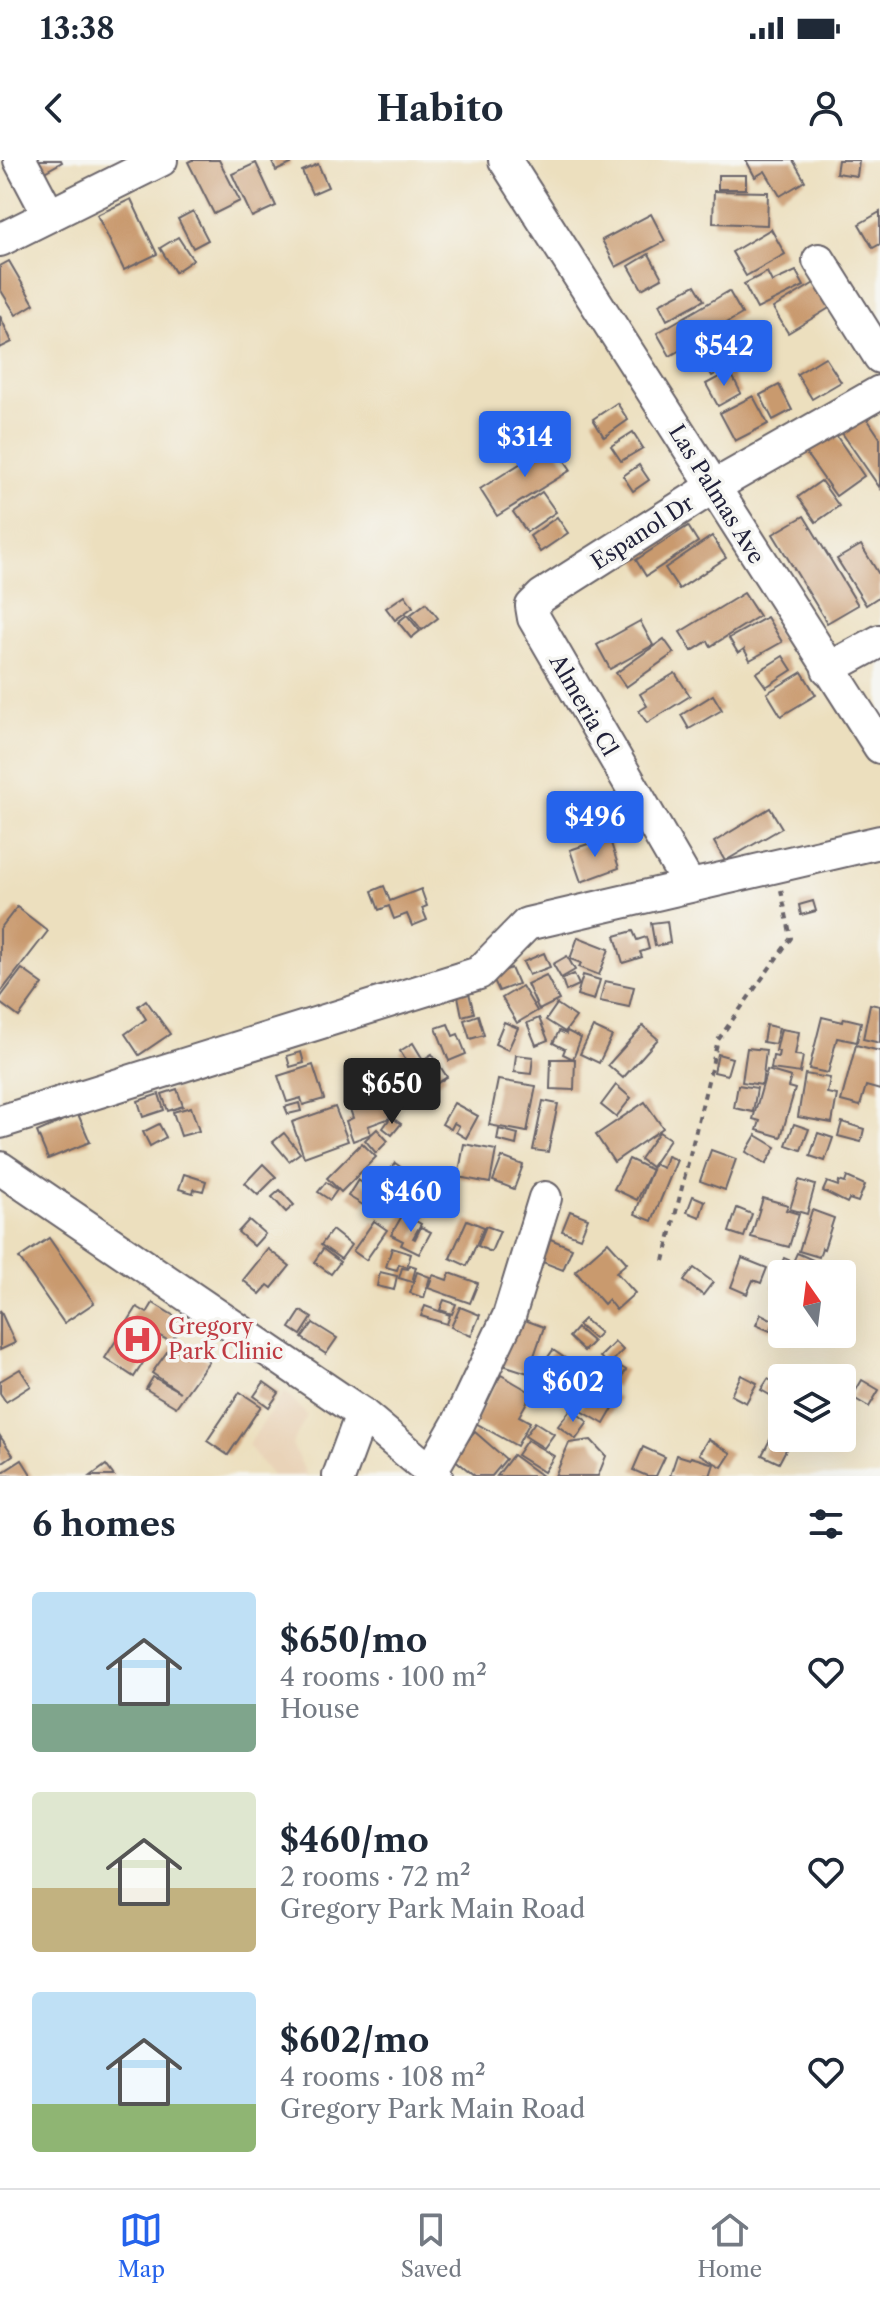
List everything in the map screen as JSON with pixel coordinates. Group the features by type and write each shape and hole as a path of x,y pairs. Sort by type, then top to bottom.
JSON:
{"street":[{"path":"20,160 49,215"},
{"path":"0,240 161,160"},
{"name":"Las Palmas Ave","path":"505,160 880,747"},
{"path":"819,260 880,357"},
{"name":"Espanol Dr","path":"532,606 542,596 713,487 880,392"},
{"name":"Almeria Cl","path":"532,606 534,618 689,885"},
{"path":"828,669 880,641"},
{"path":"0,1122 479,973 527,924 880,842"},
{"path":"0,1168 362,1414 433,1474 509,1316 545,1198"},
{"path":"339,1476 362,1414"}],"path":[{"path":"664,1261 718,1040 791,938 776,867"}],"shaded area":[{"path":"285,1391 307,1415 292,1444 307,1476 272,1476 248,1445"}],"building":[{"path":"31,160 61,160 62,162 39,175"},
{"path":"219,160 240,201 214,214 188,162"},
{"path":"271,160 289,160 291,164 276,171"},
{"path":"746,160 793,160 805,181 780,196 765,171 755,177"},
{"path":"838,160 859,160 857,176 836,173"},
{"path":"256,163 276,206 252,217 232,174"},
{"path":"318,164 328,187 312,194 302,171"},
{"path":"718,175 746,175 746,189 718,189"},
{"path":"714,191 768,192 767,225 713,223"},
{"path":"131,199 157,254 124,270 97,215"},
{"path":"193,211 208,240 193,248 178,219"},
{"path":"880,212 880,244 873,248 859,224"},
{"path":"651,214 665,241 616,267 602,240"},
{"path":"771,229 785,254 746,276 732,252"},
{"path":"178,237 193,260 175,272 160,248"},
{"path":"649,254 662,278 642,289 629,266"},
{"path":"9,261 34,304 16,315 0,289 0,266"},
{"path":"796,271 804,286 757,309 744,284 767,272 772,282"},
{"path":"816,282 831,307 788,333 773,308"},
{"path":"695,285 704,300 667,320 659,304"},
{"path":"729,291 742,314 670,356 657,333"},
{"path":"0,316 12,342 0,348"},
{"path":"732,329 739,343 706,360 699,345"},
{"path":"739,345 746,358 712,376 705,364"},
{"path":"825,357 841,382 812,399 797,374"},
{"path":"730,371 741,393 718,406 706,384"},
{"path":"779,385 792,410 773,420 760,395"},
{"path":"753,396 768,424 735,441 720,413"},
{"path":"617,403 628,420 604,437 593,419"},
{"path":"864,414 880,438 880,488 840,430"},
{"path":"831,428 864,476 836,496 802,448"},
{"path":"633,432 643,448 621,461 611,446"},
{"path":"553,443 571,470 497,516 480,489"},
{"path":"639,465 649,480 633,491 623,476"},
{"path":"821,481 839,506 816,522 798,497"},
{"path":"542,492 556,512 527,532 513,512"},
{"path":"804,516 858,605 827,623 773,534"},
{"path":"557,517 568,533 540,552 530,536"},
{"path":"688,526 698,542 646,576 636,560"},
{"path":"712,536 726,558 679,589 665,568"},
{"path":"861,545 880,576 880,596 866,605 837,559"},
{"path":"744,593 759,616 711,646 708,641 692,651 680,632"},
{"path":"405,595 413,607 395,620 386,608"},
{"path":"426,603 438,618 422,630 410,615"},
{"path":"407,615 420,631 411,638 398,622"},
{"path":"767,617 782,642 750,660 744,649 738,653 729,638"},
{"path":"640,621 653,645 610,669 597,645"},
{"path":"664,639 674,653 626,687 616,673"},
{"path":"783,656 792,670 766,687 756,673"},
{"path":"802,672 816,695 781,716 767,693"},
{"path":"675,673 690,696 647,723 639,711 647,706 640,694"},
{"path":"713,695 722,710 689,729 681,715"},
{"path":"770,808 782,828 725,861 714,842"},
{"path":"609,837 619,868 581,882 570,850"},
{"path":"384,886 390,901 421,889 427,906 422,908 427,920 412,926 407,914 394,919 389,906 379,910 372,891"},
{"path":"813,901 816,911 801,915 799,905"},
{"path":"17,907 48,931 0,993 0,929"},
{"path":"667,921 670,943 655,946 651,923"},
{"path":"633,931 637,940 646,937 649,949 640,952 642,957 623,963 615,936"},
{"path":"578,937 609,949 599,975 579,967 581,963 570,959"},
{"path":"544,953 550,967 529,975 523,962"},
{"path":"567,956 575,970 561,978 553,964"},
{"path":"511,968 518,984 499,991 492,976"},
{"path":"22,969 43,984 19,1017 0,1003 0,998"},
{"path":"574,974 579,985 566,991 562,979"},
{"path":"546,975 559,1000 539,1010 527,984"},
{"path":"583,975 600,980 594,1000 577,995"},
{"path":"605,981 634,987 629,1007 600,1001"},
{"path":"522,986 537,1011 517,1023 502,998"},
{"path":"468,989 474,1013 462,1016 457,991"},
{"path":"146,1000 170,1034 139,1055 125,1034 146,1019 138,1006"},
{"path":"557,1004 576,1017 565,1032 546,1020"},
{"path":"870,1004 880,1006 880,1043 863,1039"},
{"path":"478,1015 484,1035 470,1039 464,1020"},
{"path":"822,1017 861,1022 857,1042 837,1038 828,1073 809,1069"},
{"path":"539,1018 548,1040 536,1045 527,1023"},
{"path":"504,1022 518,1028 508,1050 495,1044"},
{"path":"448,1024 453,1036 458,1034 466,1054 449,1061 436,1028"},
{"path":"766,1025 779,1028 775,1044 763,1042"},
{"path":"643,1026 658,1039 623,1078 608,1065"},
{"path":"593,1027 612,1036 599,1063 580,1054"},
{"path":"781,1029 799,1032 795,1055 803,1056 800,1073 771,1069 773,1056 778,1057 779,1051 776,1051"},
{"path":"559,1031 566,1034 567,1031 581,1038 573,1059 563,1054 565,1049 553,1043"},
{"path":"413,1043 422,1058 409,1066 400,1051"},
{"path":"856,1045 880,1051 880,1090 866,1086 860,1106 841,1101"},
{"path":"747,1048 766,1050 762,1085 742,1082"},
{"path":"301,1052 304,1063 290,1067 287,1056"},
{"path":"432,1054 447,1077 405,1104 400,1095 392,1100 382,1086"},
{"path":"718,1054 732,1058 727,1075 714,1072"},
{"path":"516,1055 533,1057 531,1074 514,1072"},
{"path":"551,1059 575,1059 574,1090 550,1089"},
{"path":"313,1065 324,1099 303,1105 301,1098 287,1102 278,1076"},
{"path":"767,1070 791,1077 788,1087 795,1089 781,1137 757,1130 760,1121 753,1119"},
{"path":"805,1074 830,1078 827,1093 837,1095 832,1123 798,1117"},
{"path":"498,1080 536,1086 527,1132 489,1125"},
{"path":"616,1085 631,1098 616,1117 601,1105"},
{"path":"738,1085 757,1088 753,1112 734,1108"},
{"path":"177,1089 183,1106 168,1111 162,1094"},
{"path":"159,1094 164,1110 143,1117 138,1101"},
{"path":"380,1094 390,1118 368,1126 371,1134 353,1141 346,1121 353,1118 349,1106"},
{"path":"543,1101 558,1104 548,1152 533,1150"},
{"path":"645,1102 663,1128 614,1162 596,1135"},
{"path":"299,1103 301,1111 288,1114 285,1107"},
{"path":"454,1103 478,1116 466,1138 456,1132 459,1126 454,1123 451,1129 442,1124"},
{"path":"191,1107 199,1131 181,1136 173,1112"},
{"path":"335,1107 348,1141 304,1157 292,1122"},
{"path":"78,1114 90,1142 48,1159 37,1132"},
{"path":"391,1117 401,1124 392,1135 383,1128"},
{"path":"842,1122 864,1129 861,1142 838,1136"},
{"path":"159,1124 166,1137 150,1146 143,1132"},
{"path":"794,1124 809,1129 801,1150 786,1145"},
{"path":"377,1129 388,1141 376,1153 365,1140"},
{"path":"499,1129 518,1134 516,1145 497,1140"},
{"path":"659,1132 670,1139 651,1167 640,1159"},
{"path":"284,1133 300,1153 289,1161 273,1142"},
{"path":"818,1133 833,1138 825,1161 810,1156"},
{"path":"756,1135 776,1147 766,1164 746,1152"},
{"path":"362,1143 376,1157 341,1192 327,1178"},
{"path":"464,1144 496,1150 490,1183 458,1177"},
{"path":"711,1150 736,1159 725,1190 700,1181"},
{"path":"667,1156 677,1160 652,1221 635,1214 654,1164 663,1168"},
{"path":"502,1157 523,1165 514,1189 493,1181"},
{"path":"629,1159 652,1170 637,1200 614,1189"},
{"path":"395,1163 409,1173 393,1196 379,1186"},
{"path":"263,1164 276,1177 258,1195 245,1183"},
{"path":"184,1174 206,1181 203,1191 194,1189 193,1193 179,1189"},
{"path":"847,1177 865,1185 858,1202 849,1199 847,1203 823,1191 827,1182 838,1186 839,1181 845,1183"},
{"path":"358,1180 373,1190 363,1205 348,1196"},
{"path":"799,1180 815,1185 807,1214 790,1209"},
{"path":"326,1182 337,1190 330,1200 318,1192"},
{"path":"280,1190 294,1205 286,1212 272,1197"},
{"path":"693,1196 705,1201 700,1217 687,1212"},
{"path":"763,1198 788,1205 786,1210 799,1214 789,1247 751,1237"},
{"path":"413,1201 424,1208 419,1217 408,1209"},
{"path":"737,1208 752,1214 744,1237 729,1232"},
{"path":"812,1210 834,1218 819,1257 799,1251"},
{"path":"570,1211 588,1218 580,1238 562,1231"},
{"path":"403,1214 421,1224 413,1238 421,1227 431,1232 419,1254 401,1245 403,1241 391,1235"},
{"path":"249,1220 265,1234 254,1246 238,1232"},
{"path":"467,1220 484,1227 467,1266 450,1258"},
{"path":"374,1221 387,1230 366,1260 353,1251"},
{"path":"486,1226 500,1231 491,1252 478,1246"},
{"path":"332,1230 351,1245 341,1259 321,1245"},
{"path":"49,1238 94,1303 64,1323 19,1258"},
{"path":"548,1238 572,1248 563,1270 540,1261"},
{"path":"608,1242 627,1263 616,1272 635,1293 616,1310 608,1300 604,1304 575,1271"},
{"path":"392,1248 411,1254 407,1267 399,1264 397,1270 386,1267"},
{"path":"268,1249 290,1266 272,1288 268,1285 260,1294 243,1280"},
{"path":"323,1249 340,1262 331,1274 314,1262"},
{"path":"797,1253 813,1260 794,1260"},
{"path":"742,1258 767,1268 761,1283 753,1280 747,1294 731,1287"},
{"path":"410,1265 416,1267 412,1282 399,1278 402,1268 408,1269"},
{"path":"694,1268 713,1282 703,1295 684,1281"},
{"path":"380,1272 397,1276 394,1290 377,1286"},
{"path":"417,1272 430,1277 424,1298 410,1293"},
{"path":"450,1273 478,1283 470,1303 428,1288 433,1275 447,1280"},
{"path":"444,1300 456,1304 452,1314 440,1310"},
{"name":"Gregory Park Clinic","path":"153,1303 184,1322 171,1342 160,1336 134,1377 105,1358 137,1307 147,1313"},
{"path":"425,1306 450,1315 447,1324 421,1316"},
{"path":"460,1307 480,1315 471,1336 451,1327"},
{"path":"0,1310 15,1343 0,1350"},
{"path":"301,1311 312,1318 301,1335 290,1328"},
{"path":"761,1314 768,1318 768,1330 756,1325"},
{"path":"584,1319 600,1333 594,1339 578,1325"},
{"path":"525,1320 544,1327 528,1373 500,1364 514,1323 523,1326"},
{"path":"313,1323 337,1338 326,1354 302,1338"},
{"path":"577,1328 593,1342 584,1351 569,1337"},
{"path":"176,1339 209,1361 176,1407 146,1389 153,1377 180,1392 152,1373"},
{"path":"615,1342 623,1350 609,1365 600,1357"},
{"path":"553,1350 584,1371 571,1390 551,1376 540,1392 529,1384"},
{"path":"613,1362 626,1370 616,1387 602,1378"},
{"path":"20,1369 31,1386 6,1402 0,1393 0,1381"},
{"path":"501,1375 532,1393 519,1416 530,1422 517,1446 474,1422"},
{"path":"741,1375 757,1383 746,1403 731,1395"},
{"path":"768,1379 768,1394 761,1390"},
{"path":"862,1380 879,1390 869,1407 856,1399 856,1390"},
{"path":"264,1382 279,1393 269,1407 254,1396"},
{"path":"595,1384 619,1398 604,1424 580,1410"},
{"path":"240,1392 261,1406 228,1455 207,1441"},
{"path":"571,1409 588,1422 576,1439 558,1426"},
{"path":"535,1422 554,1434 544,1448 525,1436"},
{"path":"475,1432 506,1459 492,1476 475,1476 453,1458"},
{"path":"0,1436 13,1455 0,1464"},
{"path":"708,1439 731,1453 722,1467 699,1454"},
{"path":"527,1440 554,1456 544,1472 517,1455"},
{"path":"591,1440 606,1456 598,1476 555,1476 569,1443"},
{"path":"768,1444 768,1452 785,1452 779,1463 762,1455"},
{"path":"643,1447 665,1457 656,1476 633,1470"},
{"path":"513,1455 542,1476 497,1476"},
{"path":"677,1455 714,1464 710,1476 670,1476"},
{"path":"22,1460 32,1476 0,1476 0,1474"},
{"path":"106,1465 114,1476 91,1476"}],"place":[{"name":"Gregory Park Clinic","path":"137,1339"}]}
